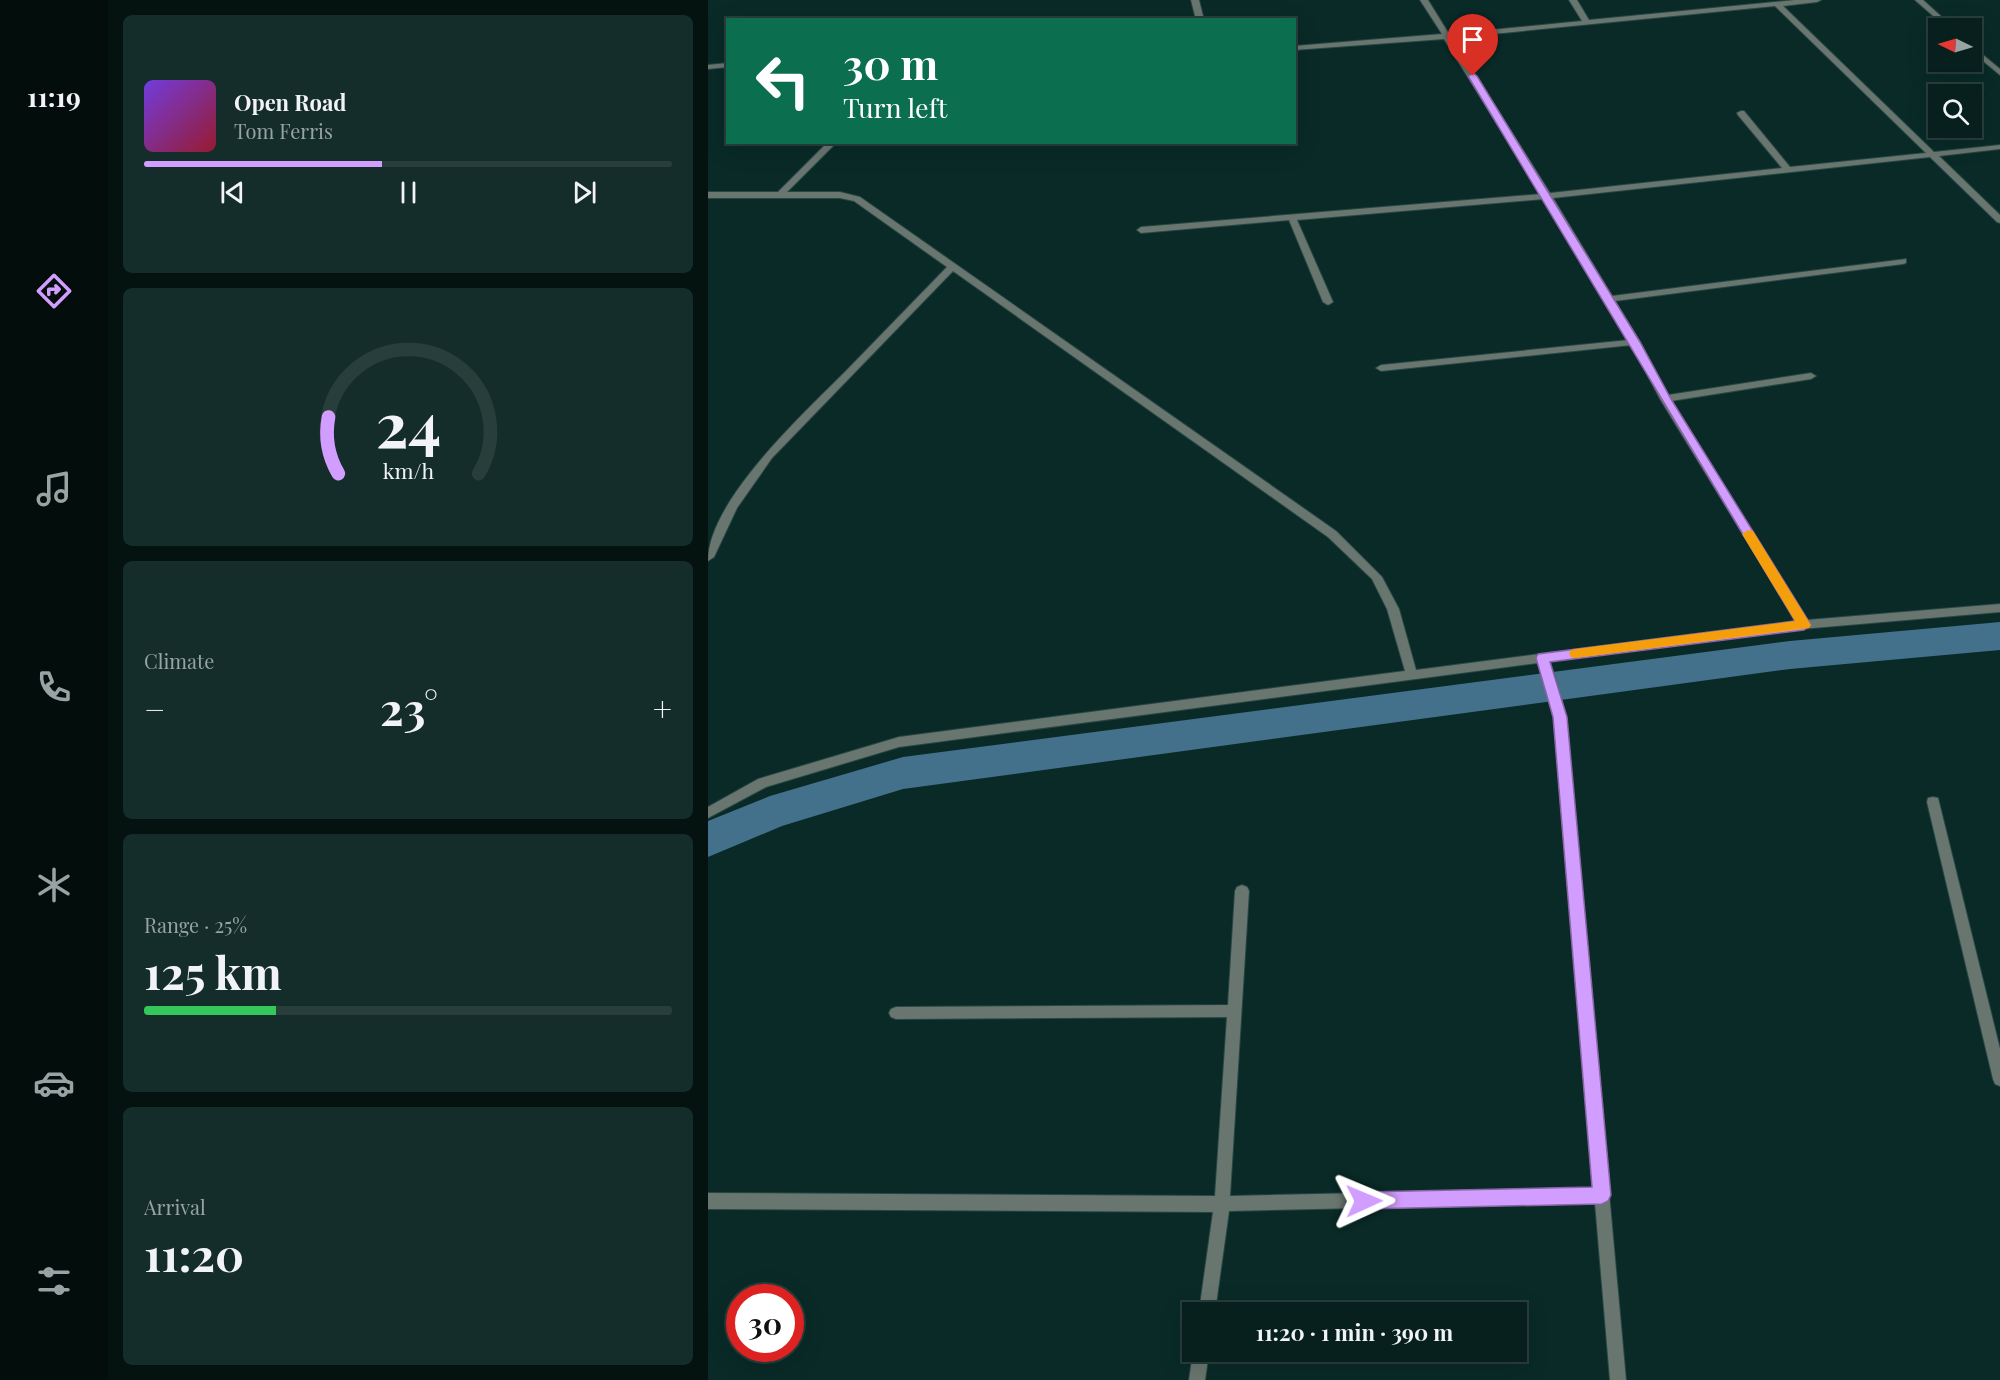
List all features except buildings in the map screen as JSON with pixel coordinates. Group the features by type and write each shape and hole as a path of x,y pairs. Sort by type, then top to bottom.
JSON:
{"street":[{"path":"1195,0 1200,18"},
{"path":"1424,0 1547,196 1635,342 1665,399 1804,625"},
{"path":"1573,0 1587,22"},
{"path":"1296,48 1448,36 1817,0"},
{"path":"1919,0 1940,18"},
{"path":"1777,4 2000,220"},
{"path":"1982,56 2000,72"},
{"path":"708,67 726,66"},
{"path":"1741,113 1787,169"},
{"path":"780,195 831,144"},
{"path":"1142,230 1547,196 1787,169 1934,156 2000,147"},
{"path":"708,195 840,195 857,199 1332,534 1376,577 1393,609 1412,675"},
{"path":"1292,217 1328,302"},
{"path":"1608,299 1902,261"},
{"path":"708,557 732,507 768,456 953,266"},
{"path":"1381,368 1635,342"},
{"path":"1665,399 1811,376"},
{"path":"708,813 762,783 899,742 1804,625 2000,608"},
{"path":"1543,658 1560,717 1618,1380"},
{"path":"1933,802 2000,1079"},
{"path":"1208,1302 1222,1204 1242,891"},
{"path":"896,1013 1234,1011"},
{"path":"708,1201 1222,1204 1602,1195"},
{"path":"1197,1380 1200,1362"}],"waterway":[{"path":"708,840 770,813 903,773 1790,655 2000,636"}],"slow traffic":[{"path":"1575,654 1804,625 1748,534"}],"route":[{"path":"1364,1201 1602,1195 1560,717 1543,658 1804,625 1665,399 1635,342 1473,76"}]}
